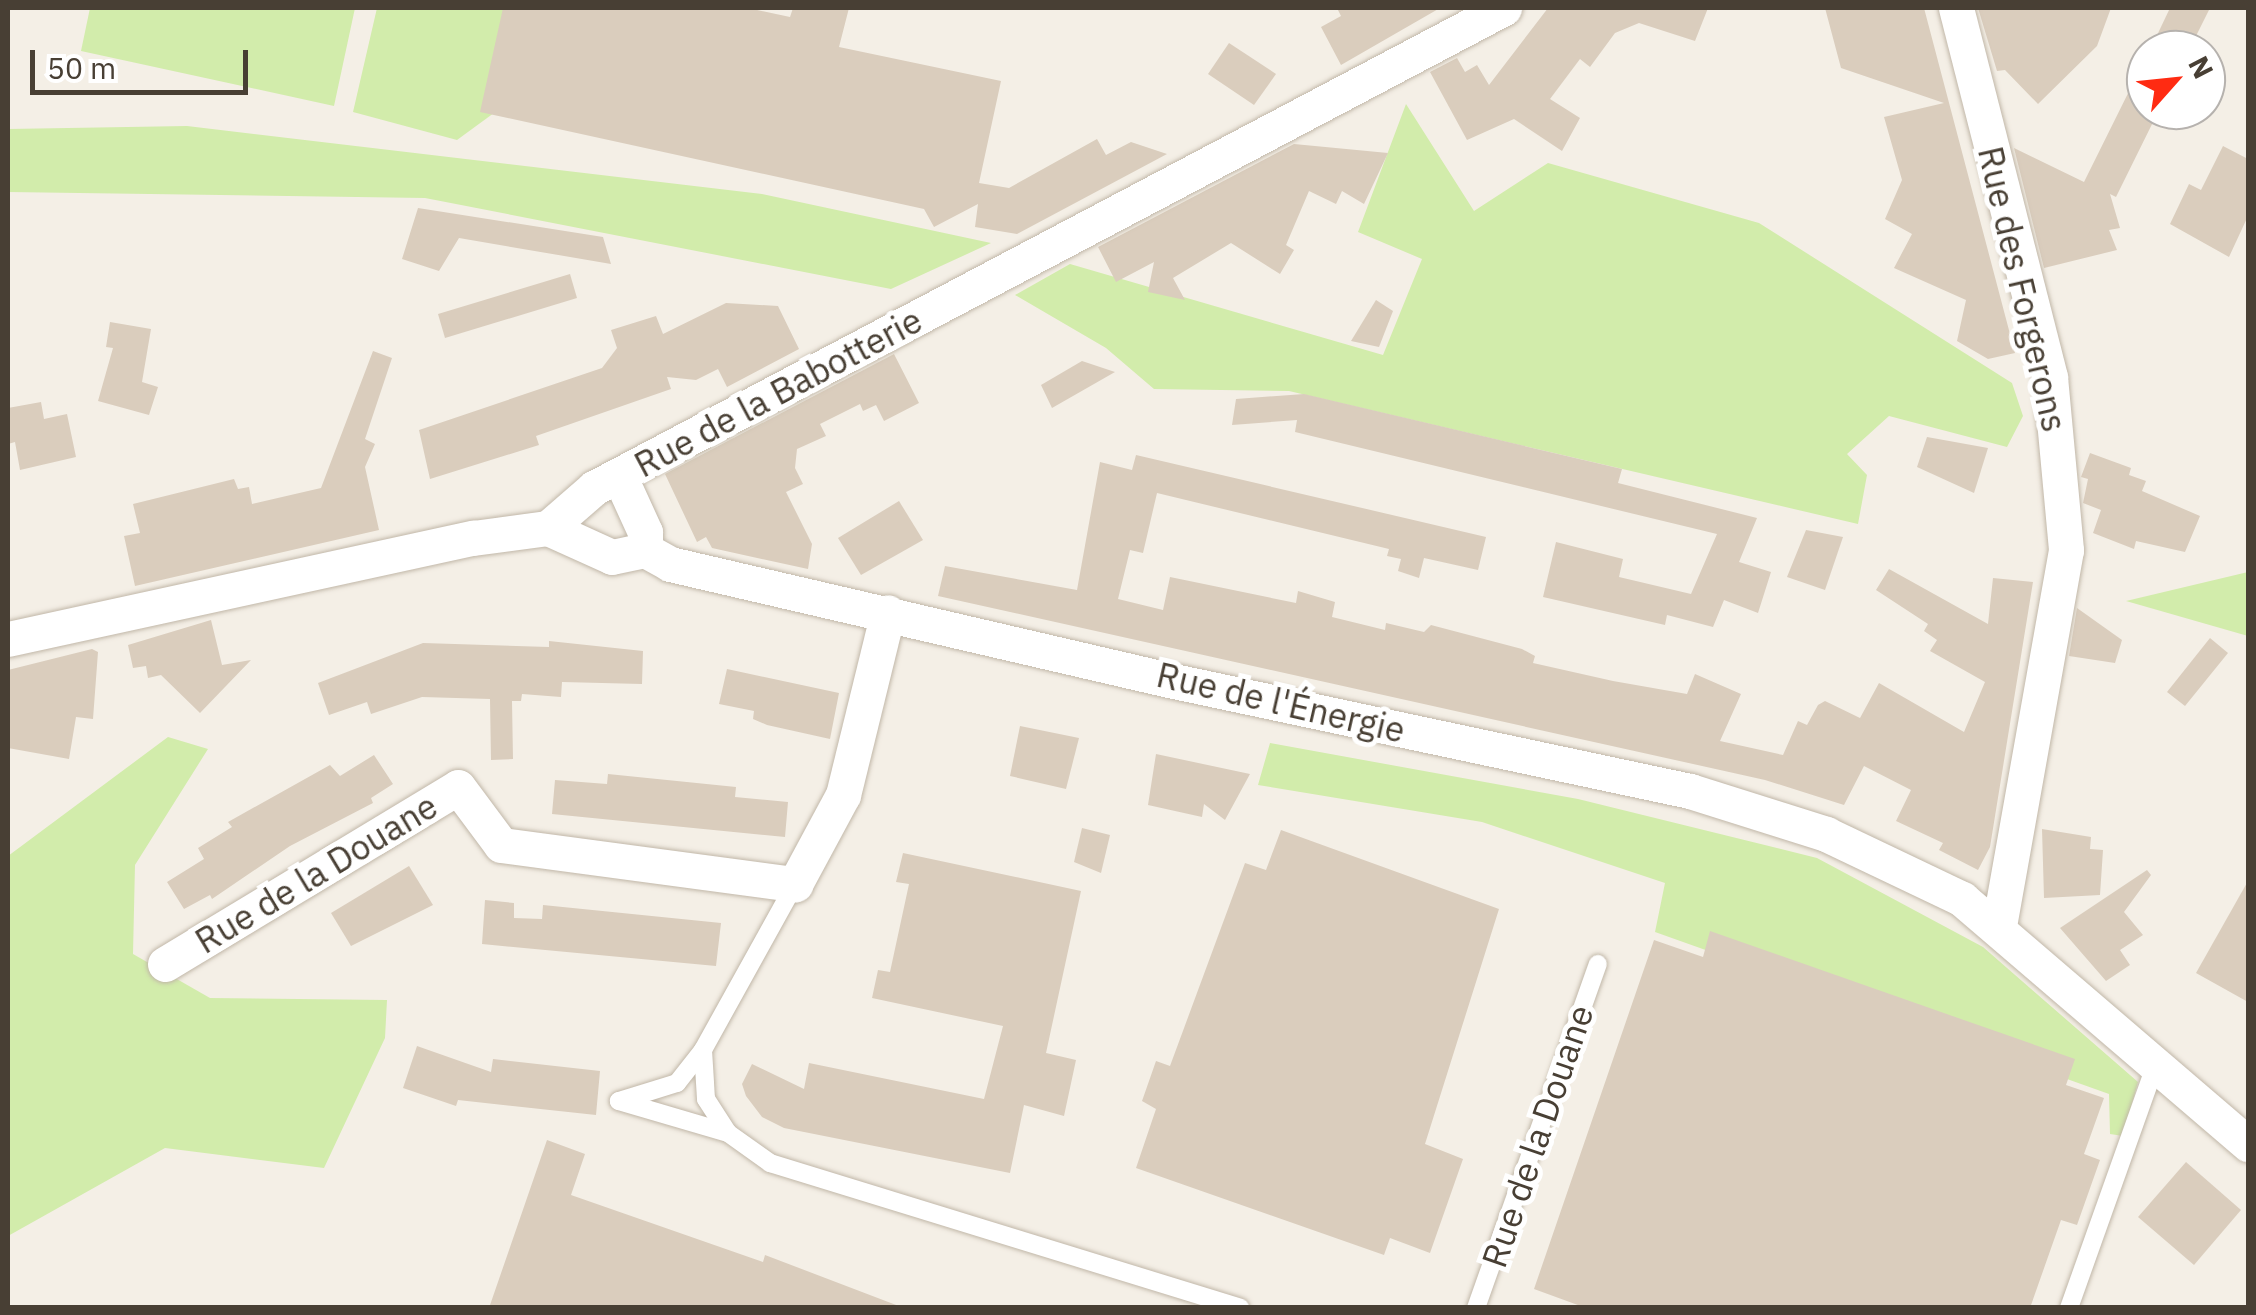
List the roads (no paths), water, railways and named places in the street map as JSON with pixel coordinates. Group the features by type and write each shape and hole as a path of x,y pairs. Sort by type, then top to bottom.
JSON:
{"street":[{"name":"Rue des Forgerons","path":"1956,8 2050,377 2066,550 1999,928"},
{"name":"Rue de la Babotterie","path":"548,528 578,498 618,475 1496,10"},
{"path":"618,475 640,518 646,550"},
{"name":"Rue de l'Énergie","path":"548,528 612,557 646,550 670,564 1724,800 1890,860 1962,899 1999,928 2248,1144"},
{"path":"8,639 473,538 548,528"},
{"path":"795,884 843,796 888,612"},
{"name":"Rue de la Douane","path":"165,964 458,787 501,845 795,884"}],"lane":[{"path":"795,884 703,1050 676,1083 619,1100 728,1133 770,1162 1240,1308"},
{"name":"Rue de la Douane","path":"1481,1306 1598,964"},
{"path":"703,1050 706,1098 728,1133"},
{"path":"2070,1308 2156,1062"},
{"path":"1171,1308 1178,1288"}]}
